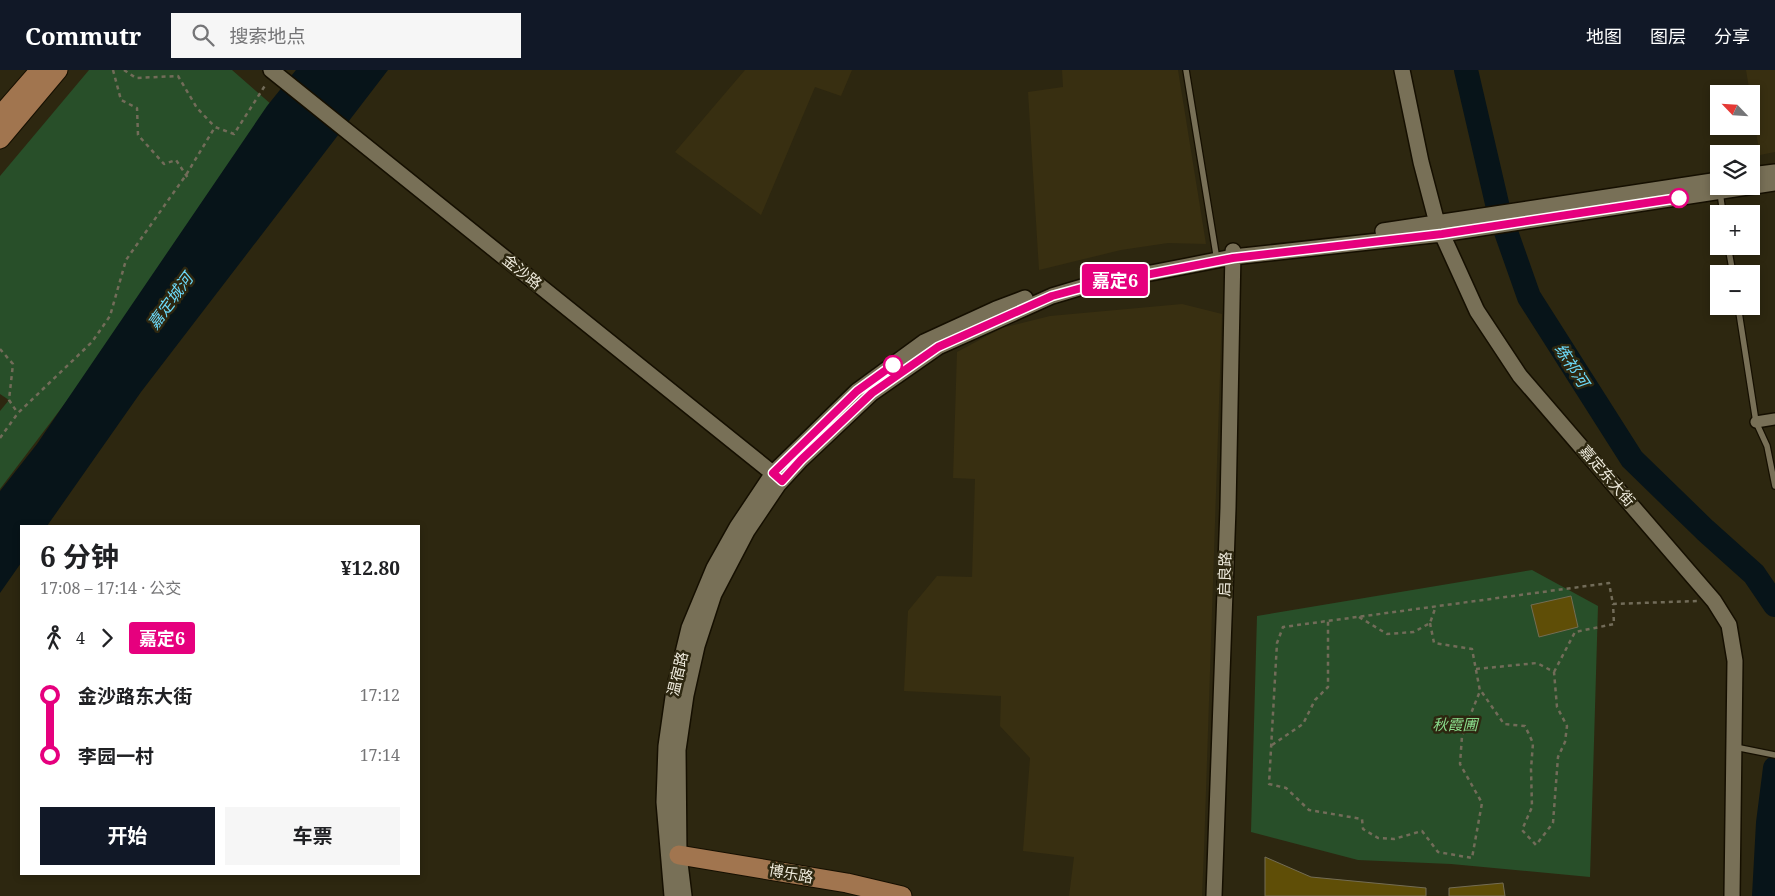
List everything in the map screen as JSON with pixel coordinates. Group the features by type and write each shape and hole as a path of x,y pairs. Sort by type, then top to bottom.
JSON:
{"main road":[{"path":"0,116 40,70"},
{"path":"0,139 58,70"},
{"name":"博乐路","path":"679,855 847,883 902,896"}],"street":[{"name":"嘉定东大街","path":"1402,70 1422,162 1440,228 1478,311 1520,376 1714,601 1729,625 1734,653 1732,896"},
{"name":"金沙路","path":"275,74 348,130 777,477"},
{"path":"1760,174 1775,172"},
{"path":"1760,183 1775,183"},
{"path":"777,477 801,460 872,393 938,347 1052,296 1233,254 1440,228 1710,185"},
{"path":"1440,228 1491,214 1710,185"},
{"path":"684,896 679,855 678,750 686,695 697,646 714,594 777,477 857,391 924,342 996,309 1068,281 1176,260 1216,254 1233,254"},
{"name":"启良路","path":"1214,896 1228,508 1233,254"},
{"path":"1756,422 1775,419"},
{"name":"温宿路","path":"672,896 664,802 666,746 674,690 689,628 714,568 737,528 777,477"}],"lane":[{"path":"1186,70 1216,254"},
{"path":"1739,315 1756,422 1767,446 1775,486"},
{"path":"1733,746 1775,755"}],"path":[{"path":"113,70 121,100 137,108 138,135 164,164 176,160 188,178"},
{"path":"124,70 136,78 178,76 197,108 215,127 234,134 275,74"},
{"path":"0,438 18,413 92,342 110,316 126,260 186,175 215,127"},
{"path":"0,349 13,364 9,400 18,413"},
{"path":"1436,606 1430,623 1434,643 1472,649 1480,691 1504,724 1525,726 1533,743 1531,769 1532,807 1522,830 1536,845 1553,823 1558,757 1566,742 1567,726 1557,707 1554,672 1575,632 1614,624 1610,583 1436,606 1360,617 1282,627 1277,643 1269,784 1286,788 1309,810 1362,819 1363,829 1378,838 1394,839 1422,831 1438,852 1472,858 1482,803 1460,764 1462,736 1480,691"},
{"path":"1613,604 1714,601"},
{"path":"1360,617 1387,634 1414,632 1430,623"},
{"path":"1271,745 1302,724 1315,700 1328,687 1328,621"},
{"path":"1476,669 1537,663 1554,672"}],"shaded area":[{"path":"745,70 852,70 841,96 815,87 761,215 675,152"},
{"path":"1062,70 1178,70 1206,244 1168,243 1121,250 1039,270 1028,92 1063,87"},
{"path":"1746,70 1775,70 1775,152 1760,155 1760,145 1758,145 1757,135 1760,135 1760,85 1748,85"},
{"path":"1182,304 1222,314 1202,896 1069,896 1074,857 1023,851 1030,758 1000,726 1001,696 904,691 908,611 937,576 972,577 975,479 953,478 957,352 1002,328 1050,316"}],"green space":[{"path":"89,70 232,70 272,105 110,344 0,489 0,411 9,400 0,394 0,176"},
{"name":"秋霞圃","path":"1532,570 1598,606 1590,877 1451,864 1358,860 1251,832 1257,616"}],"water":[{"name":"嘉定城河","path":"296,70 388,70 141,392 48,525 20,525 20,564 0,593 0,491 37,444 267,106"}],"building":[{"path":"1571,596 1578,627 1539,637 1531,605"},
{"path":"1265,857 1311,877 1426,888 1426,896 1265,896"},
{"path":"1503,883 1505,896 1449,896 1449,888"}],"waterway":[{"name":"练祁河","path":"1466,70 1499,212 1529,297 1632,459 1705,530 1754,574 1775,605"},
{"name":"练祁河","path":"1764,896 1768,823 1775,768"}],"bus line":[{"name":"嘉定6","path":"893,365 857,391 773,473 782,481 801,460 872,393 938,347 1052,296 1089,286 1233,258 1442,234 1679,198"}]}
